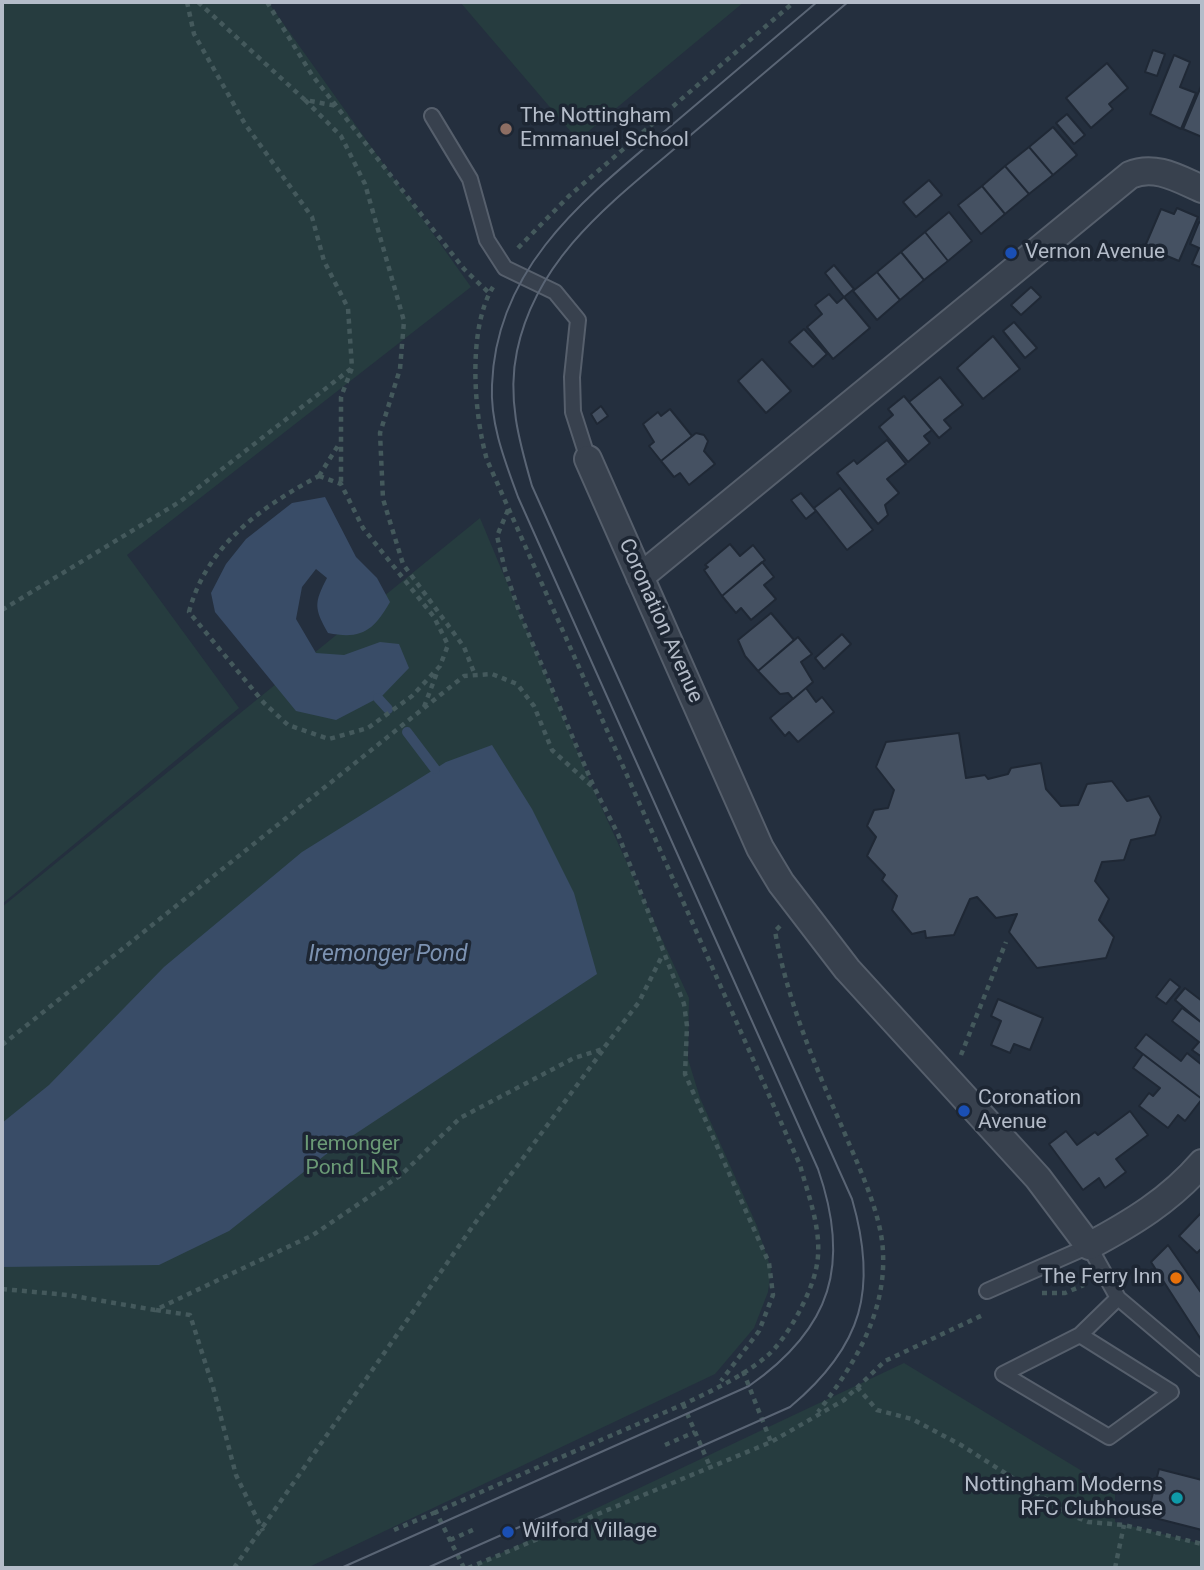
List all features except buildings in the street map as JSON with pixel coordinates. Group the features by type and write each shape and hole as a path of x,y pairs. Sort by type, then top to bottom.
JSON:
{"street":[{"path":"640,577 1130,175 1142,170 1159,171 1202,189"},
{"name":"Coronation Avenue","path":"588,460 760,848 802,913 847,970 1038,1178 1089,1246"},
{"path":"1089,1246 1155,1208 1182,1186 1202,1163"}],"lane":[{"path":"432,116 470,179 487,240 505,268 555,292 578,320 572,377 573,412 588,460"},
{"path":"987,1291 1089,1246 1118,1298 1202,1369"},
{"path":"1080,1335 1171,1392 1109,1437 1003,1374 1080,1335 1118,1298"}],"path":[{"path":"187,2 194,34 245,124 312,216 324,261 348,308 352,368 341,397 341,484 363,528 434,617 448,645 424,709"},
{"path":"198,2 341,136 365,184 404,321 400,369 380,433 383,499 403,564 464,647 475,675"},
{"path":"267,2 312,75 464,269 489,293"},
{"path":"394,1530 683,1404 743,1371 768,1355 804,1303 817,1268 816,1220 800,1165 487,460 478,418 475,382 478,347 489,293 515,250 549,213 794,2"},
{"path":"305,100 337,106"},
{"path":"2,610 181,501 352,368"},
{"path":"340,441 319,476 275,499 239,529 196,586 189,612 264,703 288,725 329,739 368,728 412,696 440,666"},
{"path":"319,476 341,484"},
{"path":"508,509 497,536 520,614 595,789 618,834 684,1004 687,1026 685,1074 769,1263 773,1295 759,1331 718,1384"},
{"path":"2,1045 464,676 492,674 516,684 538,715 552,750 595,789"},
{"path":"802,913 775,931 783,977 822,1081 868,1188 883,1252 879,1299 866,1338 849,1371 816,1415"},
{"path":"947,1078 968,1045 1006,942"},
{"path":"234,1568 263,1531 475,1223 639,1002 664,954"},
{"path":"155,1310 313,1235 401,1175 460,1118 574,1058 603,1049"},
{"path":"1035,1293 1065,1293 1105,1275"},
{"path":"2,1289 68,1295 190,1315 213,1387 236,1475 263,1531"},
{"path":"436,1512 466,1568 771,1442 844,1401 885,1361 998,1308"},
{"path":"743,1371 771,1442"},
{"path":"857,1387 877,1410 912,1419 949,1439 1071,1515 1088,1522 1124,1525 1202,1545"},
{"path":"683,1404 711,1469"},
{"path":"665,1446 695,1433"},
{"path":"1115,1568 1124,1525"},
{"path":"450,1540 475,1529"}],"green space":[{"path":"2,2 268,2 471,287 127,555 239,708 2,904"},
{"path":"460,2 744,2 578,140"},
{"name":"Iremonger Pond LNR","path":"480,518 594,791 689,998 688,1059 700,1098 757,1226 771,1269 768,1292 754,1328 715,1374 307,1568 2,1568 2,907"},
{"path":"904,1363 1115,1491 1115,1522 1202,1544 1202,1568 470,1568"}],"water":[{"path":"325,497 356,557 377,578 390,602 378,620 366,631 350,635 328,633 317,606 327,578 316,569 302,587 296,619 316,653 344,655 380,642 399,644 409,668 382,696 336,720 296,711 215,612 211,593 226,564 246,539 292,503"},
{"name":"Iremonger Pond","path":"492,745 532,809 574,893 597,974 334,1148 229,1231 159,1265 2,1267 2,1123 49,1085 164,967 302,852 446,762"}],"waterway":[{"path":"378,698 388,709"},
{"path":"407,732 435,769"}],"tram line":[{"path":"341,1568 749,1386 777,1364 799,1341 816,1317 827,1291 833,1264 833,1235 828,1203 818,1169 518,497 499,442 492,400 497,342 510,304 529,269 552,237 609,179 817,2"},
{"path":"427,1568 790,1407 815,1384 834,1361 849,1338 858,1314 864,1261 852,1199 532,486 519,436 513,386 517,351 527,317 542,286 583,232 633,184 848,2"}],"place":[{"name":"The Nottingham Emmanuel School","path":"506,129"},
{"name":"Vernon Avenue","path":"1011,253"},
{"name":"Coronation Avenue","path":"964,1111"},
{"name":"The Ferry Inn","path":"1176,1278"},
{"name":"Nottingham Moderns RFC Clubhouse","path":"1177,1498"},
{"name":"Wilford Village","path":"508,1532"}]}
